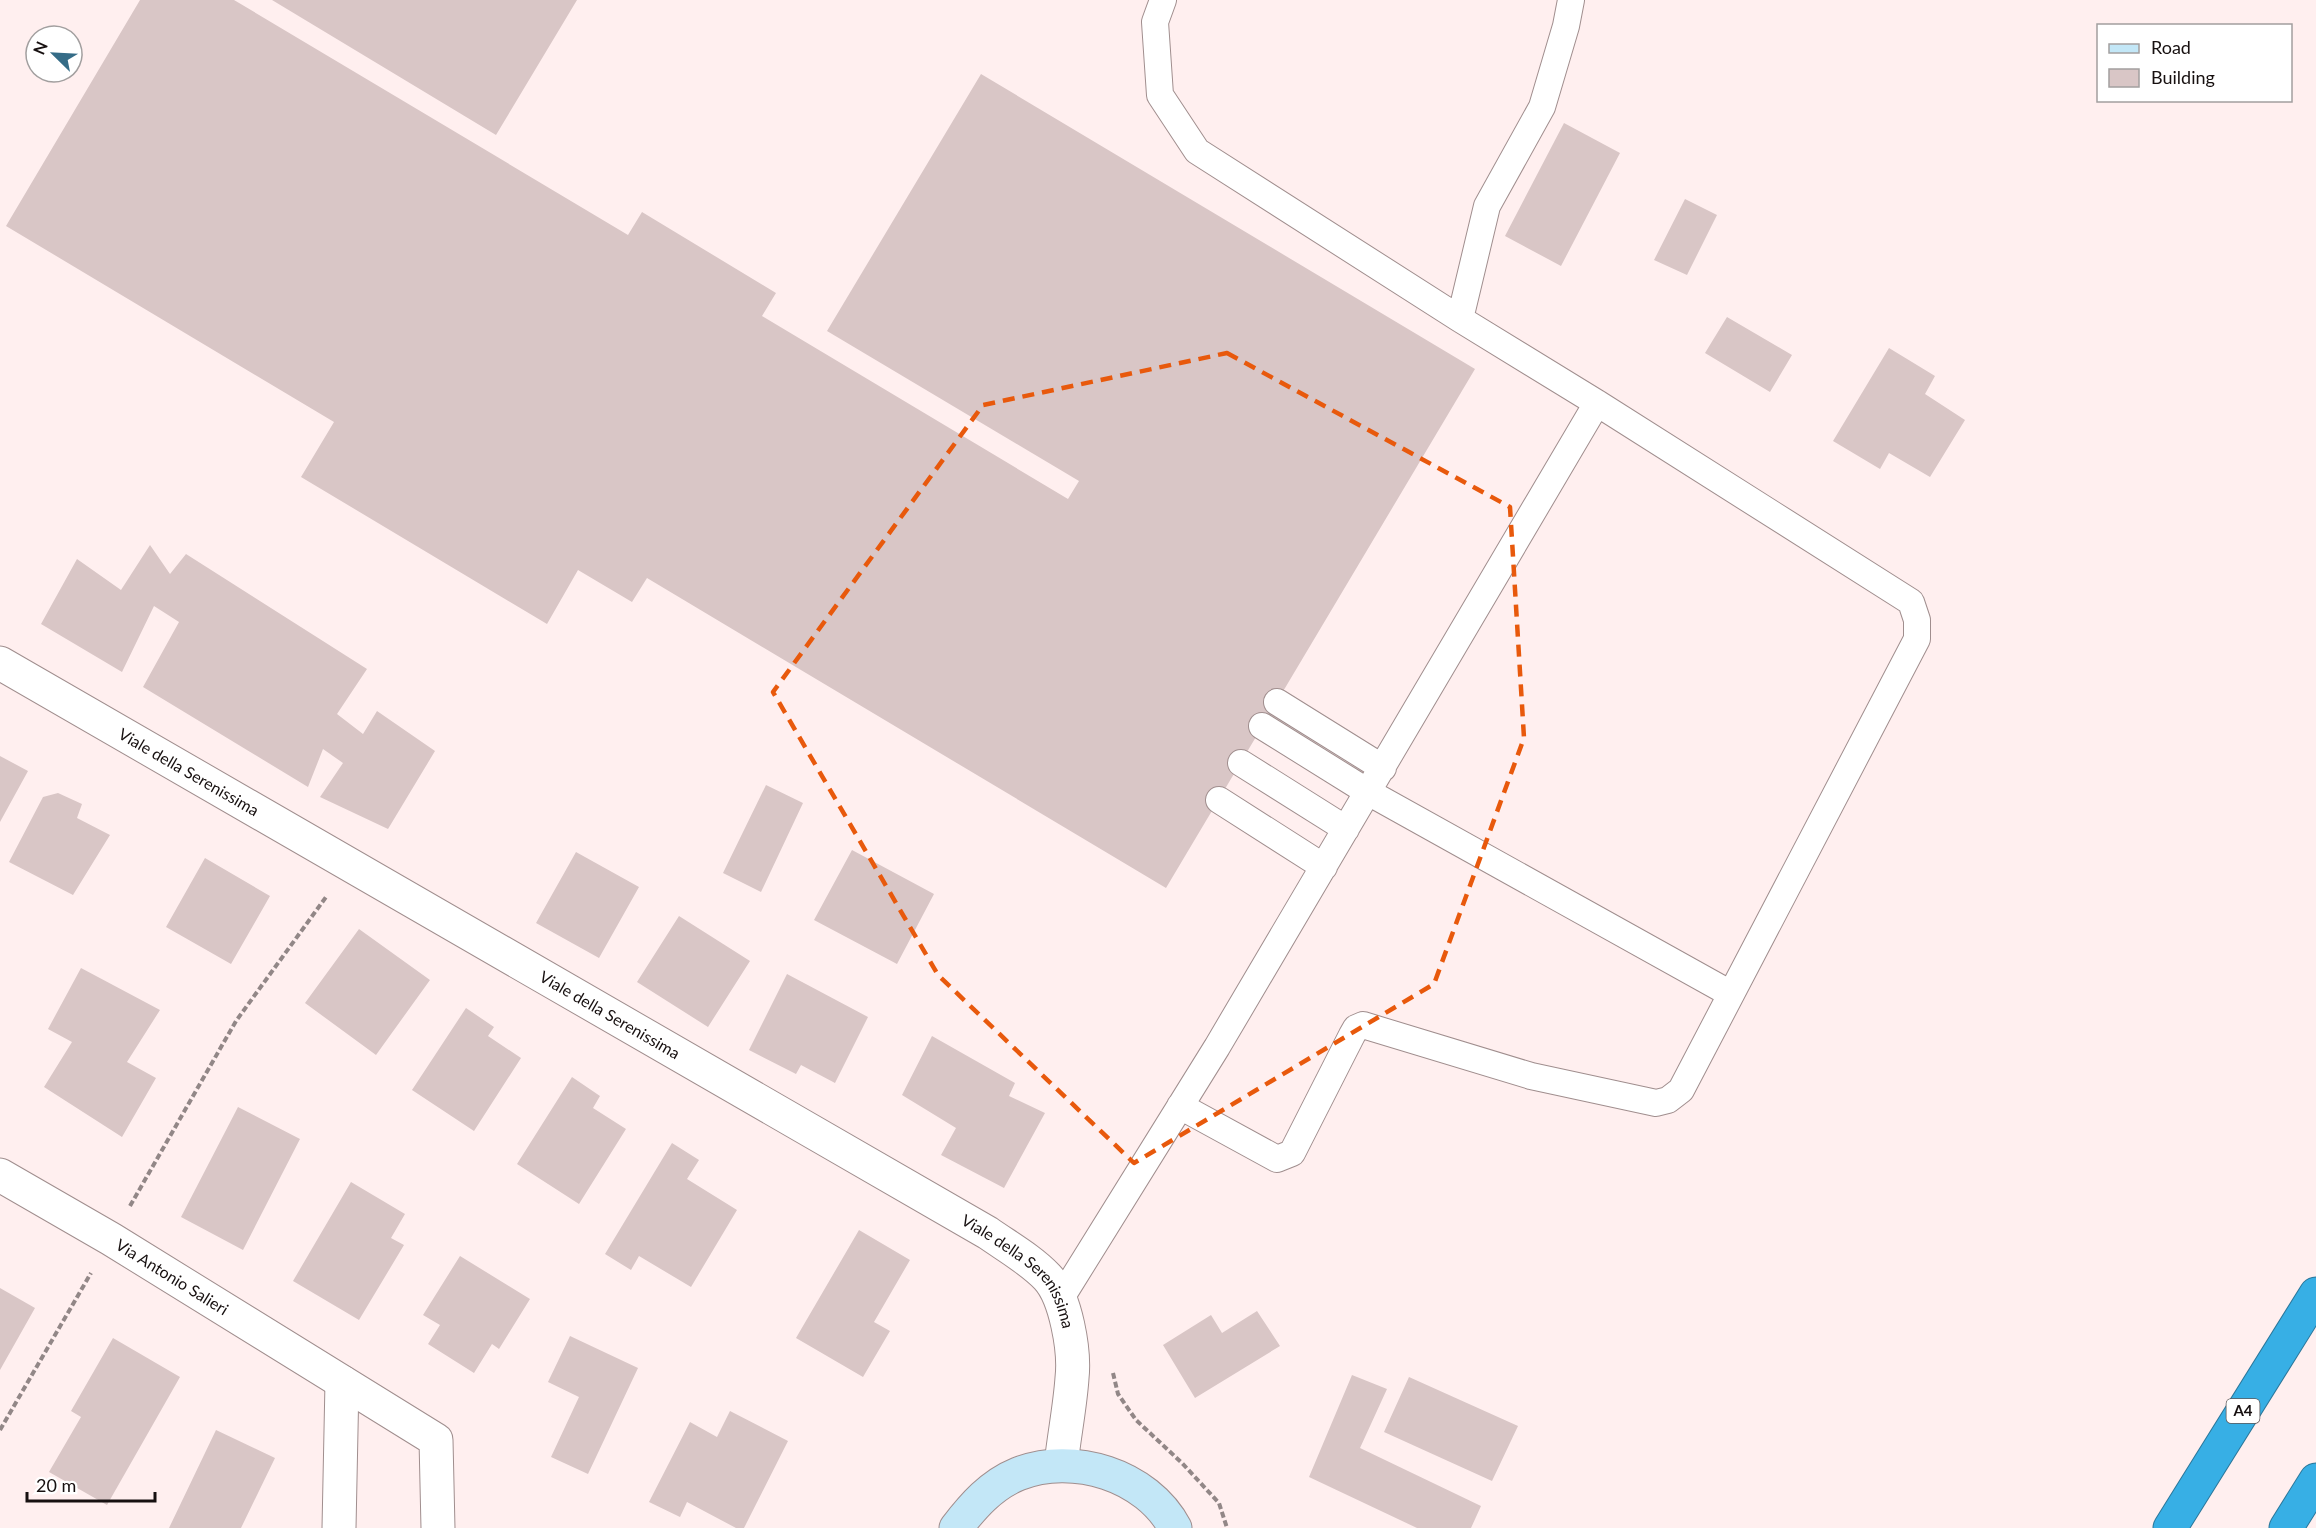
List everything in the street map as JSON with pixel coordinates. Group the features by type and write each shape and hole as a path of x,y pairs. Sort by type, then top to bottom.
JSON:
{"highway":[{"name":"A4","path":"2170,1528 2316,1294"},
{"path":"2286,1528 2316,1480"}],"street":[{"name":"Viale della Serenissima","path":"0,663 978,1227 1021,1255 1055,1288 1068,1323 1073,1376 1061,1465"},
{"name":"Via Antonio Salieri","path":"0,1175 111,1239 436,1440 438,1528"},
{"path":"339,1528 342,1382"},
{"path":"956,1528 981,1497 1018,1474 1061,1465 1102,1470 1140,1488 1169,1517 1175,1528"}],"lane":[{"path":"1163,0 1155,22 1160,95 1197,151 1460,320 1598,403 1911,602 1917,620 1917,639 1681,1090 1668,1100 1656,1102 1531,1076 1363,1025 1356,1028 1352,1035 1292,1153 1277,1160 1180,1106"},
{"path":"1460,320 1487,206 1542,107 1566,26 1571,0"},
{"path":"1055,1288 1180,1106 1598,403"},
{"path":"1248,751 1353,817"},
{"path":"1248,751 1353,817"},
{"path":"1248,751 1353,817 1731,994"}],"path":[{"path":"0,1430 236,1021 349,865"}],"highlighted area":[{"path":"1227,353 1510,507 1524,738 1434,984 1134,1163 938,975 773,692 983,405"}],"building":[{"path":"140,0 234,0 628,235 642,212 776,293 762,316 1068,499 1079,481 827,331 981,74 1475,369 1166,888 647,578 632,602 578,570 547,624 301,477 334,422 6,226"},
{"path":"272,0 577,0 496,135"},
{"path":"1564,123 1620,153 1561,266 1505,236"},
{"path":"1685,199 1717,215 1687,275 1654,260"},
{"path":"1727,317 1792,355 1770,392 1705,353"},
{"path":"1889,348 1935,376 1925,394 1965,420 1930,477 1889,453 1880,469 1833,441"},
{"path":"150,545 170,574 186,554 367,669 337,714 363,734 377,711 435,751 388,829 320,797 343,763 323,749 308,787 143,687 179,622 154,606 122,672 41,624 77,559 121,590"},
{"path":"0,756 28,771 0,822"},
{"path":"766,785 803,803 761,892 723,873"},
{"path":"58,793 82,804 77,818 110,835 73,895 9,862 43,797"},
{"path":"852,850 934,894 897,964 814,920"},
{"path":"576,852 639,887 599,958 536,923"},
{"path":"205,858 270,896 231,964 166,927"},
{"path":"679,916 750,961 708,1027 637,982"},
{"path":"359,929 430,980 376,1055 305,1003"},
{"path":"81,968 160,1010 127,1062 156,1078 122,1137 44,1087 72,1042 48,1029"},
{"path":"787,974 868,1017 835,1083 801,1065 796,1074 749,1050"},
{"path":"466,1008 494,1027 488,1036 521,1058 474,1131 412,1090"},
{"path":"932,1036 1015,1083 1009,1096 1045,1113 1004,1188 941,1155 956,1128 902,1095"},
{"path":"572,1077 600,1096 593,1108 626,1129 579,1204 517,1164"},
{"path":"238,1107 300,1139 243,1250 181,1217"},
{"path":"672,1143 699,1160 687,1179 737,1210 691,1287 639,1256 631,1270 605,1254"},
{"path":"351,1182 405,1214 391,1238 404,1245 359,1320 293,1281"},
{"path":"859,1230 910,1260 874,1322 890,1331 863,1377 796,1338"},
{"path":"460,1256 530,1299 499,1349 492,1344 474,1373 428,1344 440,1325 423,1315"},
{"path":"0,1288 35,1308 0,1370"},
{"path":"1257,1311 1280,1346 1195,1398 1163,1345 1211,1315 1222,1333"},
{"path":"570,1336 638,1368 588,1474 551,1457 579,1397 548,1382"},
{"path":"113,1338 180,1377 107,1505 49,1472 81,1417 71,1411"},
{"path":"1352,1375 1387,1389 1360,1448 1481,1506 1471,1528 1417,1528 1309,1477"},
{"path":"1409,1377 1518,1426 1492,1481 1384,1432"},
{"path":"730,1411 788,1441 744,1528 736,1528 687,1502 680,1517 649,1502 690,1422 717,1437"},
{"path":"216,1430 275,1458 241,1528 169,1528"}]}
